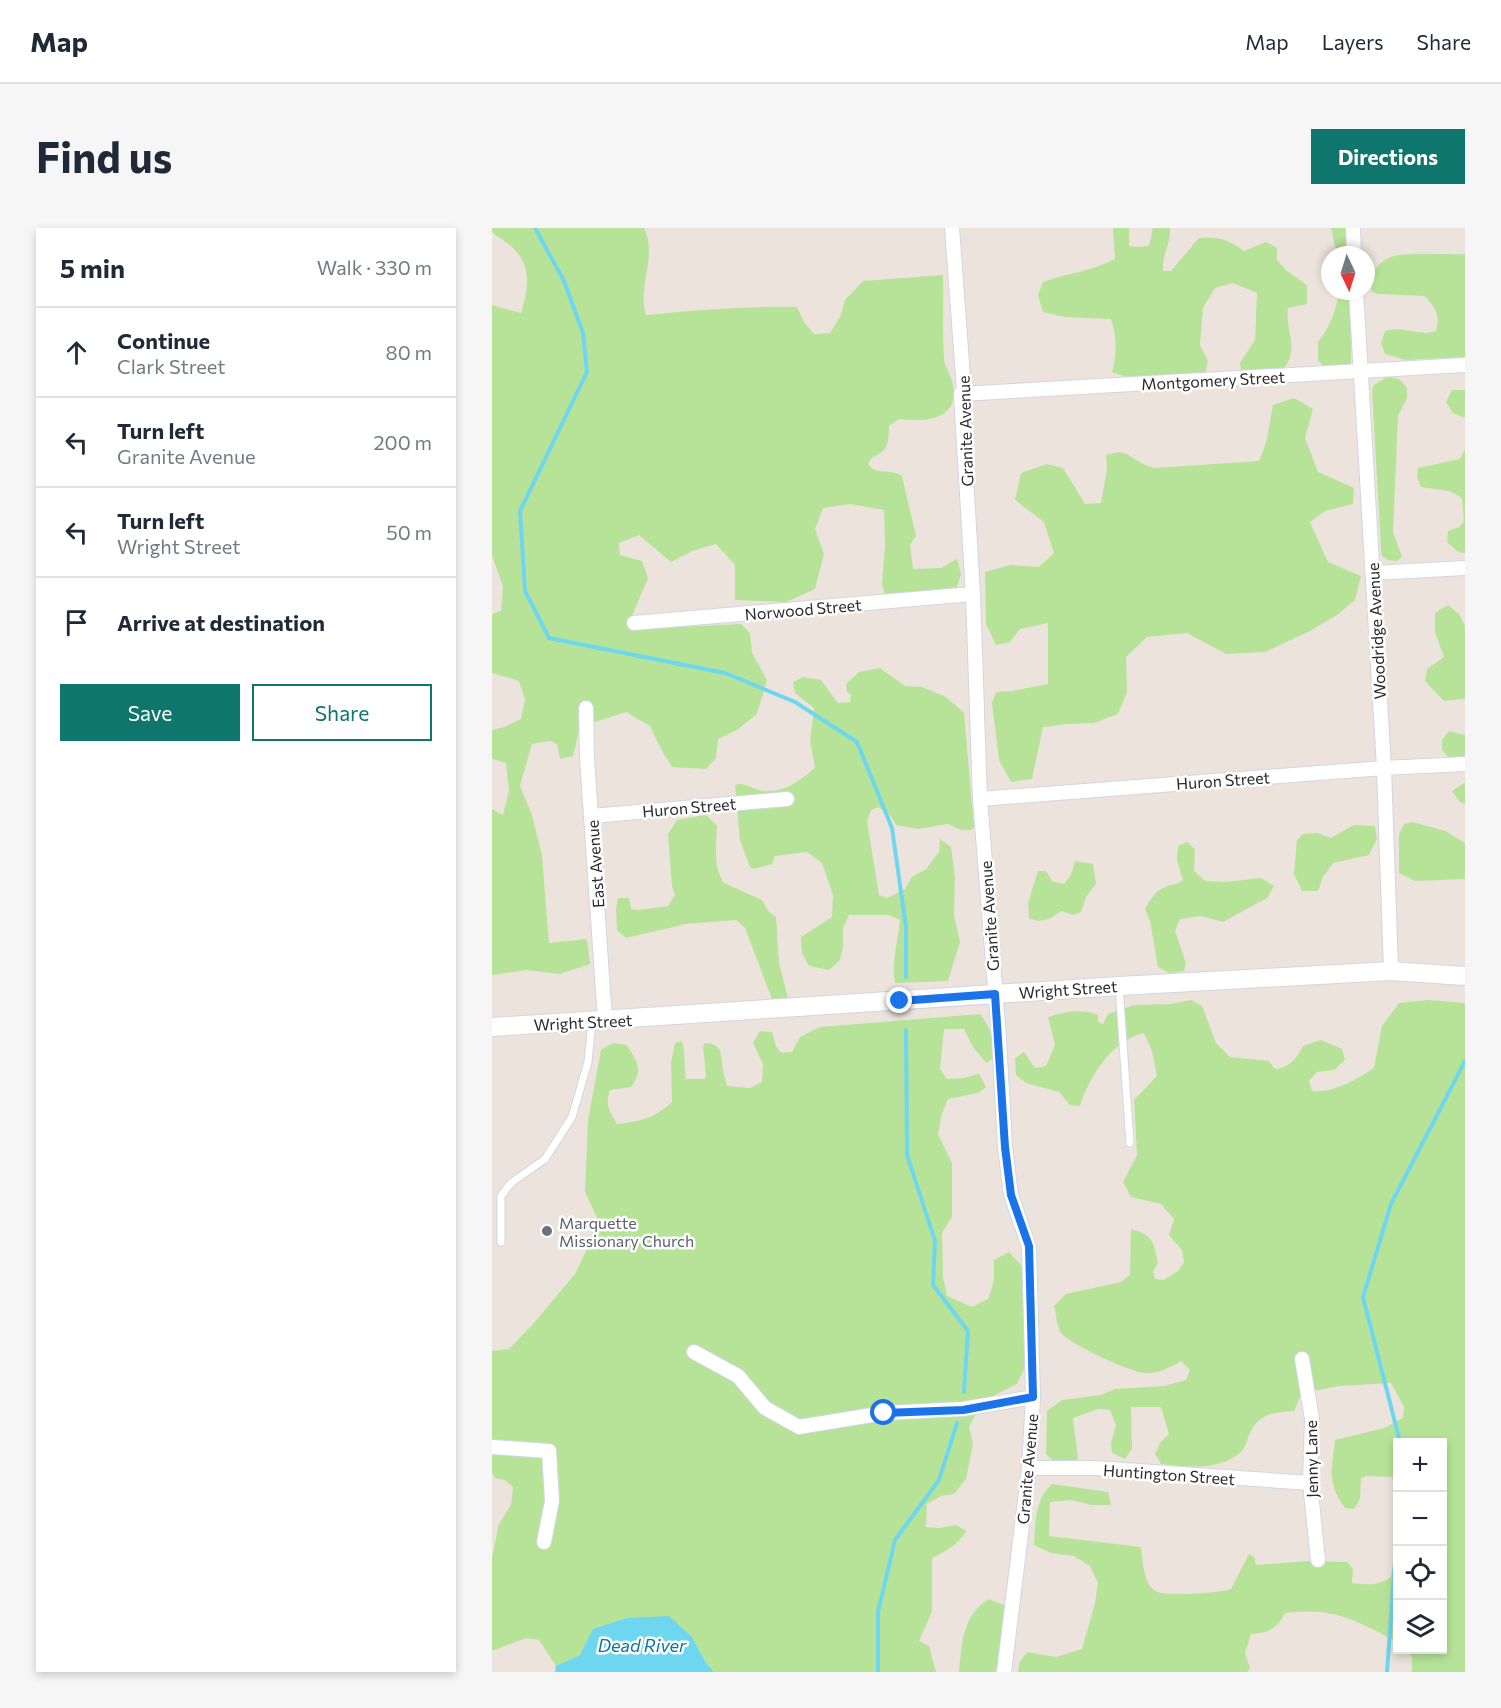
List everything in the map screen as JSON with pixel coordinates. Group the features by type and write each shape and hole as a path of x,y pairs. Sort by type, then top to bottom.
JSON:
{"main road":[{"name":"Wright Street","path":"492,1027 1391,970 1465,976"}],"street":[{"name":"Granite Avenue","path":"952,228 964,390 961,394 973,594 981,799 1005,1147 1011,1195 1029,1246 1033,1397 1029,1468 1005,1672"},
{"path":"1353,228 1354,246"},
{"name":"Woodridge Avenue","path":"1356,300 1384,768 1391,970"},
{"name":"Montgomery Street","path":"961,394 1465,365"},
{"path":"1373,573 1465,568"},
{"name":"Norwood Street","path":"634,623 973,594"},
{"name":"East Avenue","path":"586,708 592,816 598,1021"},
{"name":"Huron Street","path":"981,799 1384,768 1465,764"},
{"name":"Huron Street","path":"592,816 787,799"},
{"path":"694,1352 738,1376 765,1407 799,1427 884,1413 963,1410 1033,1397"},
{"name":"Jenny Lane","path":"1302,1359 1312,1419 1310,1483 1318,1560"},
{"path":"492,1447 549,1451 552,1501 544,1542"},
{"name":"Huntington Street","path":"1029,1468 1095,1468 1310,1483"}],"lane":[{"path":"1119,986 1130,1143"},
{"path":"501,1242 501,1196 511,1183 545,1159 572,1117 598,1021"}],"green space":[{"path":"492,228 644,228 649,250 644,293 646,315 721,309 797,307 804,322 814,334 830,333 841,315 845,300 863,281 943,275 944,359 954,394 952,404 940,416 920,420 899,419 889,426 885,449 868,464 875,470 893,472 902,476 916,536 910,545 913,569 941,568 957,559 961,574 957,587 913,592 907,597 885,596 882,583 885,547 884,510 850,504 823,508 815,529 824,554 815,589 786,602 735,600 735,565 716,544 692,551 671,562 639,535 619,543 620,555 642,561 648,578 629,623 636,629 741,624 750,633 752,653 767,680 757,714 737,730 718,739 716,758 706,769 672,767 650,726 626,712 580,727 573,756 560,759 557,744 550,741 532,744 520,786 532,815 542,856 549,943 587,939 590,964 560,974 527,970 492,975 492,809 503,815 509,791 506,763 492,759 492,730 521,719 525,699 519,681 492,673 492,614 501,611 503,586 492,556 492,305 521,313 527,280 520,257 513,247 492,232"},
{"path":"1113,228 1129,228 1129,246 1137,247 1149,246 1153,228 1170,228 1163,271 1171,271 1199,238 1222,239 1244,251 1266,242 1277,248 1277,260 1287,271 1307,285 1307,304 1288,308 1291,355 1282,371 1251,373 1241,371 1240,363 1255,340 1257,293 1233,283 1215,288 1203,308 1200,345 1208,361 1205,373 1146,379 1112,372 1116,346 1111,319 1065,317 1043,312 1038,295 1043,282 1115,259"},
{"path":"1331,228 1349,228 1350,246 1335,246"},
{"path":"1465,254 1465,357 1406,360 1385,354 1381,343 1385,331 1399,329 1423,333 1436,331 1437,316 1434,308 1424,296 1375,293 1375,270 1383,261 1394,256"},
{"path":"1337,300 1351,300 1351,363 1343,367 1324,367 1318,360 1318,342 1326,331"},
{"path":"1387,377 1399,379 1407,388 1407,398 1398,416 1393,532 1402,557 1397,561 1388,560 1382,556 1372,391 1374,385"},
{"path":"1452,390 1465,390 1465,418 1453,413 1446,402"},
{"path":"1294,398 1313,409 1305,438 1318,472 1354,488 1353,504 1325,511 1310,522 1328,562 1361,576 1355,600 1337,615 1310,631 1265,652 1226,654 1187,633 1147,637 1126,657 1127,692 1118,714 1094,723 1043,727 1032,779 1011,782 999,760 992,703 996,692 1048,684 1048,623 1020,629 1010,642 996,645 986,624 985,572 1010,565 1039,567 1054,553 1044,522 1015,500 1021,473 1047,464 1063,468 1085,504 1101,503 1107,469 1106,455 1113,453 1124,453 1155,468 1259,461 1266,443 1273,405"},
{"path":"1465,449 1465,553 1458,552 1447,542 1448,531 1459,527 1464,521 1462,498 1450,491 1421,487 1417,477 1418,468 1460,459"},
{"path":"1448,605 1459,614 1465,626 1465,699 1444,701 1425,681 1427,669 1444,657 1435,632 1435,613"},
{"path":"880,668 905,686 922,687 946,697 964,713 974,827 971,830 961,830 948,824 918,829 896,825 890,815 878,807 871,810 867,821 879,895 887,898 905,889 912,877 926,869 939,852 940,839 951,847 955,876 954,915 960,942 948,981 895,983 894,960 900,920 889,915 849,915 843,928 840,960 829,970 809,966 802,953 801,937 832,917 833,895 822,863 807,852 775,856 772,864 754,869 750,867 740,840 735,785 742,784 763,791 778,790 798,781 815,767 810,741 814,708 795,693 793,682 803,677 821,680 838,703 850,702 851,695 847,692 846,684 859,672"},
{"path":"1449,731 1465,735 1465,757 1449,758 1442,750 1442,740"},
{"path":"1465,782 1465,804 1460,802 1452,791"},
{"path":"706,815 717,826 717,863 724,883 762,900 768,911 776,917 779,963 788,998 772,999 745,928 736,920 686,924 626,938 617,930 618,898 629,898 631,909 668,906 675,895 672,886 668,834 677,820"},
{"path":"1413,822 1445,831 1465,843 1465,879 1415,881 1399,873 1399,835 1404,824"},
{"path":"1354,825 1375,826 1377,839 1369,855 1333,863 1323,877 1318,891 1302,891 1294,874 1297,840 1303,834 1318,833 1331,838"},
{"path":"1187,842 1195,849 1194,871 1205,881 1225,882 1261,878 1274,886 1267,898 1223,922 1201,916 1180,919 1175,931 1186,963 1184,971 1169,973 1158,967 1150,921 1145,909 1158,891 1183,880 1177,861 1178,846"},
{"path":"1075,861 1093,864 1096,884 1086,897 1081,912 1073,915 1061,911 1042,921 1029,918 1028,903 1038,871 1046,871 1052,881 1064,884 1071,875"},
{"path":"1191,1000 1202,1006 1216,1043 1230,1057 1269,1061 1275,1069 1292,1062 1303,1046 1321,1040 1342,1049 1345,1060 1334,1070 1317,1072 1309,1081 1312,1091 1320,1091 1337,1088 1374,1068 1382,1026 1399,1003 1428,1000 1465,1003 1465,1672 1412,1672 1412,1657 1409,1654 1447,1654 1447,1438 1393,1438 1393,1482 1392,1477 1367,1476 1361,1478 1360,1499 1354,1509 1345,1508 1335,1491 1332,1468 1335,1440 1384,1428 1403,1418 1404,1407 1391,1383 1303,1390 1294,1411 1273,1413 1262,1418 1253,1427 1241,1452 1213,1465 1192,1467 1161,1464 1155,1454 1160,1443 1169,1434 1161,1407 1131,1407 1132,1449 1125,1459 1112,1453 1111,1443 1116,1425 1110,1410 1098,1409 1073,1418 1078,1459 1068,1463 1054,1462 1046,1454 1047,1411 1062,1400 1101,1395 1115,1389 1164,1386 1186,1380 1190,1370 1181,1361 1160,1371 1138,1372 1101,1357 1061,1333 1054,1306 1066,1294 1121,1282 1130,1275 1131,1229 1149,1237 1154,1245 1158,1264 1153,1271 1155,1279 1164,1280 1178,1271 1184,1262 1182,1250 1169,1235 1174,1219 1161,1204 1131,1197 1123,1182 1137,1155 1134,1100 1157,1076 1152,1051 1144,1033 1121,1044 1103,1061 1080,1106 1070,1105 1059,1092 1026,1083 1016,1075 1015,1058 1024,1052 1035,1068 1046,1066 1055,1045 1048,1017 1079,1011 1098,1015 1098,1022 1103,1024 1108,1014 1134,1005 1171,1004"},
{"path":"980,1014 989,1029 993,1046 994,1058 986,1063 973,1047 964,1029 944,1029 940,1069 947,1079 979,1074 986,1087 978,1093 948,1099 942,1114 938,1134 952,1163 952,1217 942,1233 943,1277 947,1296 972,1307 988,1299 994,1281 994,1260 1009,1252 1022,1266 1026,1365 1017,1384 983,1401 969,1427 973,1444 966,1479 954,1494 941,1496 927,1504 926,1527 939,1528 956,1525 966,1531 960,1540 932,1558 932,1611 919,1641 929,1646 936,1672 714,1672 706,1663 692,1637 580,1655 556,1666 539,1640 526,1638 492,1651 492,1557 499,1524 511,1505 513,1487 505,1480 495,1478 492,1473 492,1351 509,1349 534,1323 575,1274 589,1245 597,1218 585,1192 588,1120 601,1050 613,1043 627,1045 638,1066 635,1081 631,1087 610,1090 609,1108 617,1124 647,1118 672,1102 671,1063 675,1043 682,1041 686,1079 705,1079 703,1046 705,1043 719,1049 727,1086 750,1088 762,1082 763,1064 753,1043 760,1031 772,1032 776,1046 781,1053 792,1052 800,1037 820,1027"},
{"path":"1052,1484 1108,1492 1111,1505 1091,1505 1072,1500 1050,1502 1049,1536 1141,1547 1148,1583 1160,1593 1192,1594 1231,1589 1249,1554 1254,1557 1256,1565 1308,1561 1347,1562 1353,1569 1352,1583 1368,1584 1386,1580 1391,1577 1393,1564 1393,1640 1344,1617 1317,1612 1285,1613 1279,1623 1271,1629 1251,1634 1245,1653 1250,1668 1247,1672 1018,1672 1019,1663 1027,1652 1056,1657 1082,1649 1095,1603 1098,1583 1090,1566 1074,1556 1051,1553 1034,1545 1039,1504"},
{"path":"989,1599 1004,1605 1005,1614 1003,1648 995,1672 959,1672 968,1622 980,1606"}],"water":[{"name":"Dead River","path":"669,1616 692,1637 706,1663 714,1672 555,1672 556,1666 580,1655 593,1629 627,1618"}],"waterway":[{"path":"535,228 564,281 583,333 587,372 520,511 525,591 549,638 725,673 795,702 857,742 892,828 906,927 906,977"},
{"path":"906,1030 907,1155 935,1241 933,1285 968,1331 964,1392"},
{"path":"1399,1438 1363,1297 1391,1204 1465,1061"},
{"path":"878,1672 878,1612 895,1540 939,1480 957,1423"},
{"path":"1387,1672 1396,1546"}],"place":[{"name":"Marquette Missionary Church","path":"547,1231"}],"route":[{"path":"884,1413 963,1410 1033,1397 1029,1246 1011,1195 1005,1147 995,994 900,1001"}]}
